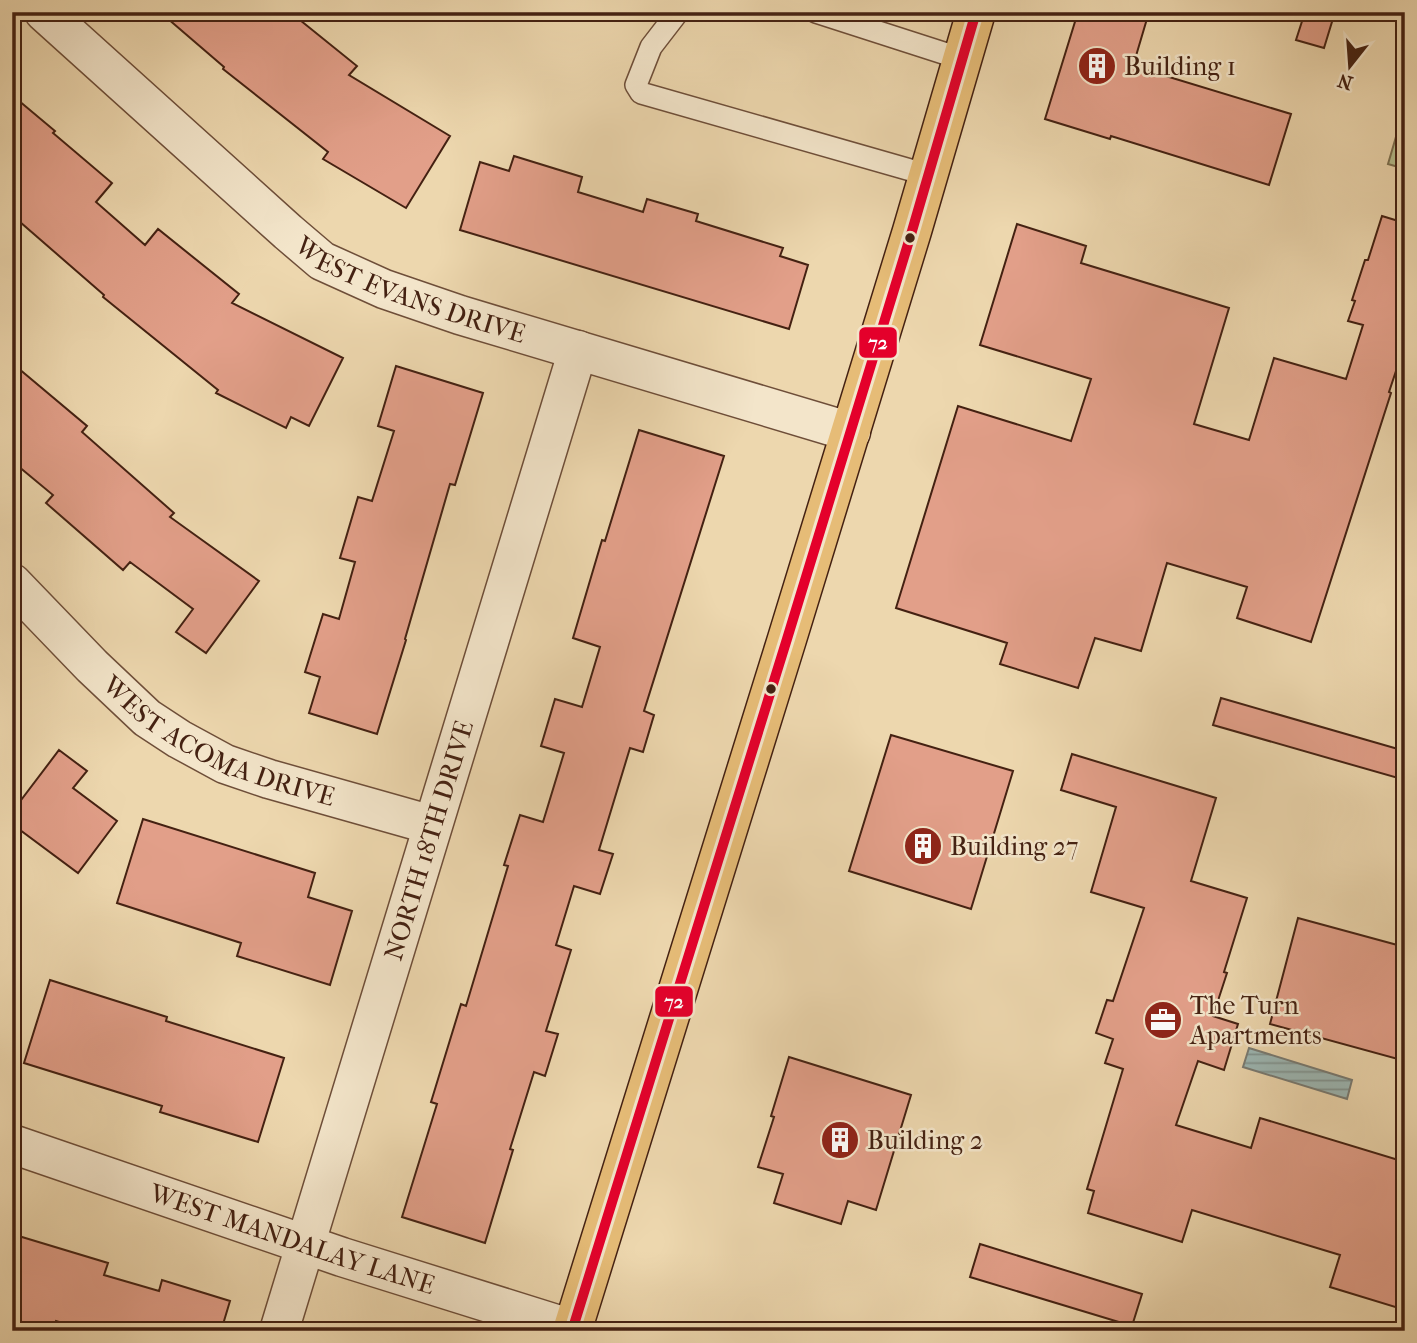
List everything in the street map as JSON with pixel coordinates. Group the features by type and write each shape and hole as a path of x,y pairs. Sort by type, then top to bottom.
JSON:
{"main road":[{"path":"572,1330 851,432 976,12"}],"street":[{"name":"WEST EVANS DRIVE","path":"44,12 322,261 384,289 460,315 851,432"},
{"name":"NORTH 18TH DRIVE","path":"279,1331 578,350"},
{"name":"WEST ACOMA DRIVE","path":"20,606 92,666 147,718 225,764 432,825"},
{"name":"WEST MANDALAY LANE","path":"12,1144 306,1245 572,1330"}],"lane":[{"path":"678,12 651,47 636,85 641,93 928,175"},
{"path":"816,12 962,59"}],"green space":[{"path":"1405,106 1405,169 1388,164"}],"water":[{"path":"1249,1048 1352,1080 1347,1099 1243,1067"}],"building":[{"path":"160,12 290,12 357,66 349,75 450,136 406,208 323,159 328,152 223,69 224,67"},
{"path":"1078,12 1149,12 1133,66 1291,114 1269,185 1111,136 1110,139 1045,119"},
{"path":"1305,12 1335,12 1324,48 1296,40"},
{"path":"12,95 112,183 96,202 145,245 158,229 239,294 232,303 343,358 309,426 291,417 286,428 216,393 218,390 103,297 104,295 12,215"},
{"path":"514,156 582,177 578,192 643,212 647,199 698,214 696,221 783,248 780,256 808,265 789,329 460,230 480,162 509,171"},
{"path":"1382,216 1405,223 1405,344 1311,642 1237,618 1247,587 1167,563 1141,651 1095,638 1078,688 1000,664 1007,643 896,608 958,406 1071,441 1091,379 980,345 1017,224 1086,246 1081,263 1229,308 1194,424 1249,440 1274,358 1346,379 1363,325 1348,321 1355,301 1352,300"},
{"path":"12,363 87,426 82,432 174,513 170,517 259,581 206,653 176,632 193,609 130,562 123,570 46,503 53,495 12,461"},
{"path":"396,366 483,393 455,485 450,484 377,734 309,713 320,677 305,672 323,614 339,619 355,562 340,558 358,497 372,501 394,431 378,426"},
{"path":"639,430 724,456 644,711 654,715 643,752 630,748 599,850 613,854 600,894 574,886 556,945 571,950 546,1031 558,1034 545,1076 534,1072 485,1243 402,1217 437,1104 431,1102 461,1004 466,1006 508,866 504,865 520,815 543,822 564,753 541,746 555,699 582,707 600,647 573,638"},
{"path":"1221,698 1405,751 1405,780 1213,725"},
{"name":"Building 27","path":"891,735 1013,771 971,909 849,871"},
{"path":"59,750 87,771 73,788 117,821 78,873 12,824 12,812"},
{"path":"1072,754 1216,798 1191,881 1247,898 1213,1016 1238,1024 1224,1070 1198,1061 1176,1125 1251,1148 1260,1118 1405,1162 1405,1310 1330,1287 1340,1255 1192,1210 1182,1242 1088,1213 1094,1191 1087,1189 1123,1069 1105,1063 1113,1039 1096,1033 1107,1000 1113,1001 1144,908 1091,892 1116,807 1061,790"},
{"path":"143,819 315,873 308,897 352,911 330,985 237,956 241,943 117,903"},
{"path":"1298,918 1401,946 1398,957 1405,958 1405,1061 1270,1024"},
{"path":"50,980 167,1017 166,1021 284,1058 258,1142 160,1112 162,1106 24,1063"},
{"name":"Building 2","path":"789,1057 911,1095 876,1210 848,1201 841,1224 774,1203 783,1174 758,1167"},
{"path":"12,1234 108,1263 104,1275 159,1291 162,1280 230,1301 221,1331 88,1331 56,1321 53,1331 40,1331 12,1322"},
{"path":"980,1244 1142,1294 1132,1326 970,1277"}],"transit line":[{"name":"72","path":"572,1331 912,231 976,12"}],"place":[{"name":"Building 1","path":"1097,66"},
{"name":"Building 27","path":"923,846"},
{"name":"The Turn Apartments","path":"1163,1020"},
{"name":"Building 2","path":"840,1140"}]}
